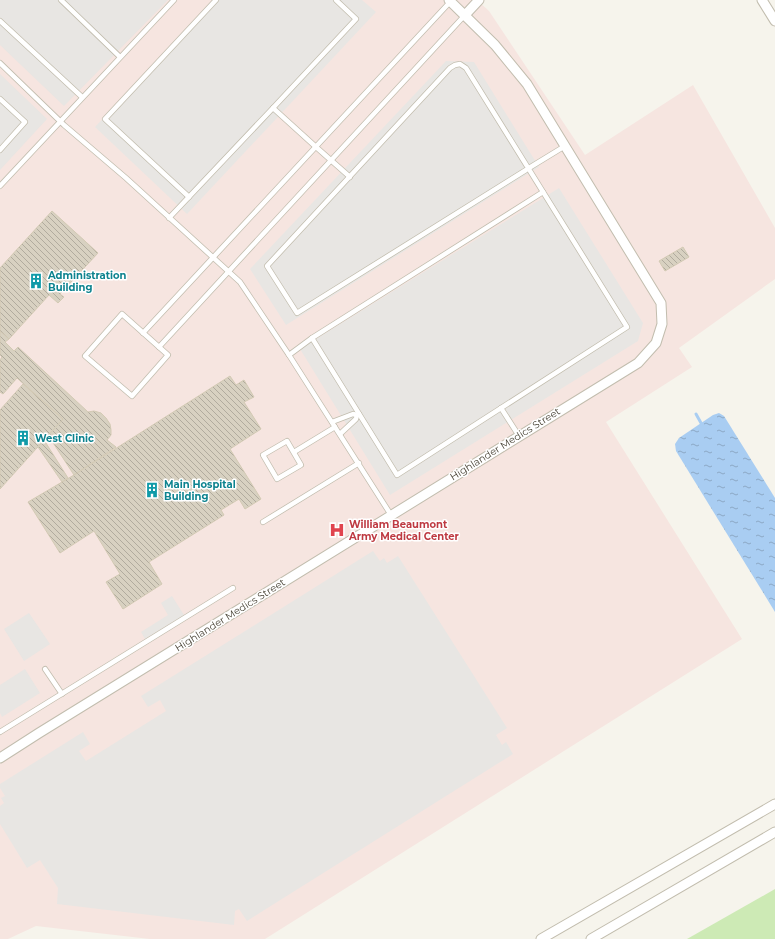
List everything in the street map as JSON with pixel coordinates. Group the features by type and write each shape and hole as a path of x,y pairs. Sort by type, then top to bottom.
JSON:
{"street":[{"name":"Highlander Medics Street","path":"0,758 638,363 656,342 662,324 661,303 528,84 495,45 451,0"},
{"path":"465,15 479,0"},
{"path":"762,0 775,21"},
{"path":"541,939 775,804"},
{"path":"591,939 775,832"}],"lane":[{"path":"61,0 120,57"},
{"path":"0,186 174,0"},
{"path":"189,197 105,119 216,0"},
{"path":"169,218 356,19 336,0"},
{"path":"143,333 451,0"},
{"path":"159,347 465,15"},
{"path":"0,21 82,98"},
{"path":"0,63 60,121 126,178 240,282 289,355 391,515"},
{"path":"312,338 397,475 627,327 529,168 466,68 460,64 450,68 267,266 297,313 529,168 565,146"},
{"path":"0,100 26,122 0,150"},
{"path":"273,108 350,177"},
{"path":"289,355 312,338 543,192"},
{"path":"122,314 143,333 168,355 132,396 86,356 122,314"},
{"path":"501,408 519,436"},
{"path":"332,422 352,414 358,414"},
{"path":"340,434 356,419 358,414"},
{"path":"294,452 335,427"},
{"path":"287,441 294,452 301,465 277,479 263,455 287,441"},
{"path":"263,522 358,463"},
{"path":"0,732 233,588"},
{"path":"45,668 62,694"}],"shaded area":[{"name":"William Beaumont Army Medical Center","path":"0,0 477,0 489,11 585,155 693,85 775,228 775,279 679,348 692,367 606,422 742,639 265,939 150,939 36,926 8,939 0,939"},
{"path":"0,0 168,0 64,106 0,45"},
{"path":"214,0 362,0 376,12 187,214 95,127"},
{"path":"446,61 474,62 539,167 286,325 250,269"},
{"path":"0,74 47,119 0,170"},
{"path":"559,188 643,323 638,341 390,495 300,349"},
{"path":"373,551 380,561 384,558 387,563 398,556 507,728 496,735 502,745 506,742 513,754 247,921 239,909 235,911 234,925 57,904 58,888 40,860 27,868 0,824 0,806 4,803 1,798 5,796 0,788 0,784 83,732 90,744 79,751 86,761 166,711 160,700 148,707 141,696"},
{"path":"172,596 184,615 145,639 141,632 168,615 161,603"},
{"path":"29,613 50,644 24,661 4,629"},
{"path":"25,669 40,693 2,717 0,713 0,685"}],"green space":[{"path":"775,889 775,939 687,939"}],"water":[{"path":"719,413 724,416 775,498 775,612 676,451 675,444 679,438 713,415"}],"building":[{"name":"Administration Building","path":"52,211 98,253 60,294 64,297 58,303 49,295 9,339 0,331 0,268"},
{"path":"683,247 689,257 665,271 659,261"},
{"path":"0,331 9,339 5,342 14,351 18,347 88,412 94,411 101,413 106,418 110,424 111,430 111,435 107,440 116,447 74,475 48,435 63,419 17,378 3,394 0,392 0,360 2,357 0,355"},
{"name":"Main Hospital Building","path":"230,376 236,385 244,380 254,397 244,402 261,429 230,449 261,499 245,509 239,499 221,510 224,515 149,562 162,584 123,609 106,582 120,574 94,531 60,553 28,502 74,475"},
{"name":"West Clinic","path":"23,384 63,419 0,489 0,410"},
{"path":"44,440 68,478 62,482 38,447"}],"waterway":[{"path":"696,414 701,423"}],"place":[{"name":"Administration Building","path":"36,281"},
{"name":"West Clinic","path":"23,438"},
{"name":"Main Hospital Building","path":"152,490"},
{"name":"William Beaumont Army Medical Center","path":"337,530"}]}
